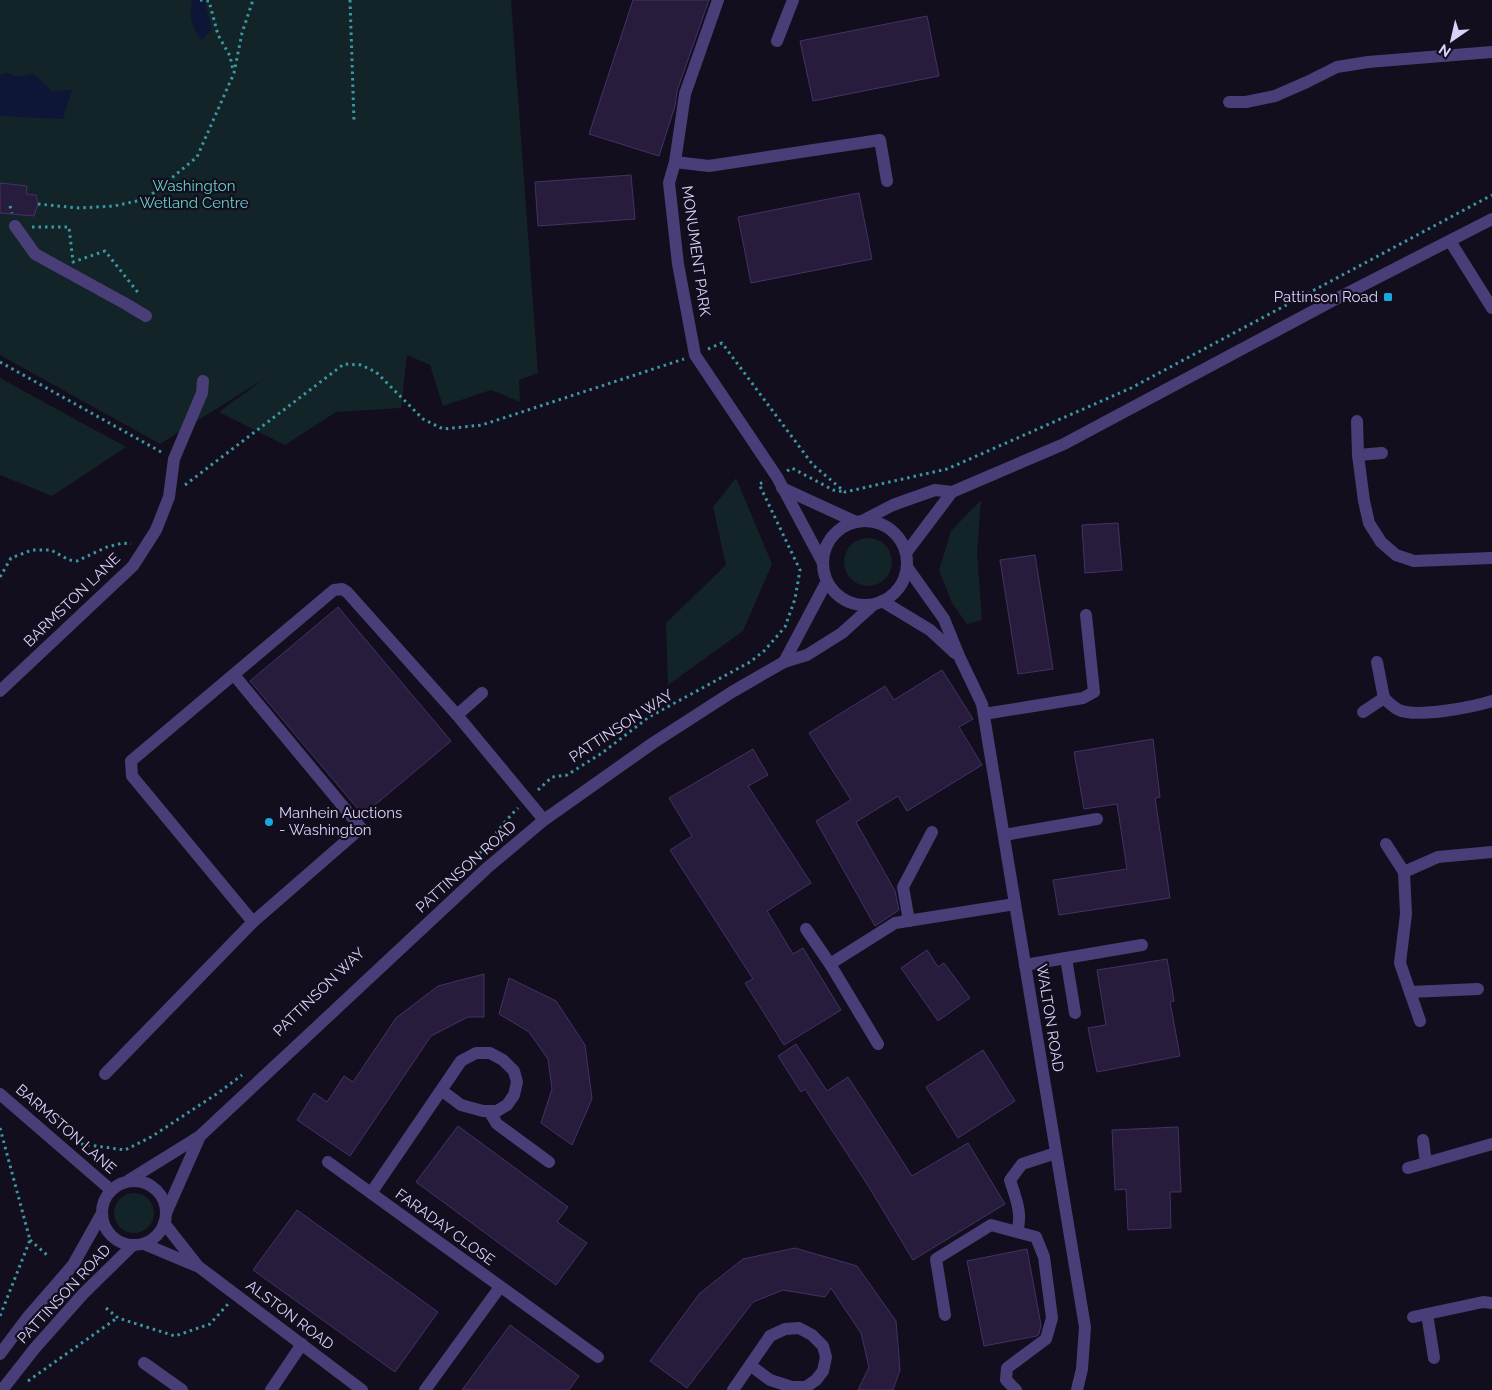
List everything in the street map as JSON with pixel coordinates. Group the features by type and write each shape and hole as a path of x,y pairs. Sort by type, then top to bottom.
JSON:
{"street":[{"name":"MONUMENT PARK","path":"718,0 685,94 669,183 678,264 695,355 779,482 823,563"},
{"path":"777,41 793,0"},
{"path":"1229,102 1246,102 1275,96 1337,67 1368,62 1492,52"},
{"path":"674,162 709,166 880,140 887,181"},
{"path":"906,553 952,492 1064,444 1332,301 1492,219"},
{"path":"15,226 35,254 146,316"},
{"path":"1450,241 1492,308"},
{"name":"BARMSTON LANE","path":"0,690 133,566 147,545 156,530 168,497 174,460 202,392 203,381"},
{"path":"1357,421 1358,455 1364,501 1369,522 1381,542 1396,555 1414,561 1492,558"},
{"path":"1358,455 1382,453"},
{"path":"779,482 859,522 877,523 890,529 900,540 906,553 907,567 899,588 892,596 878,603 859,605 846,601 834,592 827,581 823,563 825,549 832,537 843,527 859,522 894,505 935,490 952,492"},
{"name":"WALTON ROAD","path":"907,567 944,618 959,656 982,704 1085,1327 1082,1369 1077,1390"},
{"path":"784,662 827,581"},
{"path":"253,922 132,776 131,762 334,590 342,589 347,592 457,715 544,820"},
{"name":"WALTON ROAD","path":"878,603 930,630 959,656"},
{"name":"PATTINSON ROAD","path":"129,1180 200,1136 487,868 544,820 653,742 784,662 807,655 842,633 878,603"},
{"path":"984,714 1083,698 1094,692 1086,615"},
{"path":"1376,662 1384,698 1399,710 1418,714 1478,706 1492,701"},
{"path":"105,1074 253,922 361,828 234,675"},
{"path":"457,715 482,693"},
{"path":"1363,712 1384,698"},
{"path":"1004,835 1097,819"},
{"path":"909,921 902,887 932,832"},
{"path":"1386,844 1404,872 1406,914 1400,963 1420,1021"},
{"path":"1404,872 1438,857 1492,852"},
{"path":"830,964 895,923 1015,904"},
{"path":"806,929 830,964 878,1044"},
{"path":"1025,965 1142,945"},
{"path":"1066,958 1075,1013"},
{"path":"1410,992 1478,989"},
{"name":"FARADAY CLOSE","path":"371,1193 461,1061 476,1054 490,1053 503,1060 514,1071 516,1082 514,1095 506,1105 497,1111 489,1112"},
{"path":"441,1090 461,1105 489,1112 497,1124 549,1162"},
{"name":"BARMSTON LANE","path":"0,1094 111,1190"},
{"name":"PATTINSON ROAD","path":"165,1218 200,1136"},
{"path":"1423,1140 1426,1163"},
{"path":"1408,1168 1492,1144"},
{"path":"1017,1231 1020,1224 1018,1204 1010,1180 1022,1164 1056,1153"},
{"name":"FARADAY CLOSE","path":"328,1162 598,1358"},
{"path":"129,1180 143,1182 155,1188 164,1202 165,1218 159,1233 151,1240 138,1244 124,1244 113,1238 105,1229 101,1215 102,1204 111,1190 120,1183 129,1180"},
{"name":"PATTINSON ROAD","path":"0,1354 27,1318 73,1265 101,1215"},
{"name":"ALSTON ROAD","path":"165,1218 199,1267"},
{"path":"945,1315 936,1259 991,1225 1036,1237 1044,1257 1052,1318 1046,1339 1008,1368 1006,1380 1016,1390"},
{"name":"PATTINSON ROAD","path":"2,1390 34,1348 83,1294 138,1244"},
{"name":"ALSTON ROAD","path":"138,1244 199,1267 362,1390"},
{"name":"FARADAY CLOSE","path":"425,1390 500,1287"},
{"path":"1413,1317 1483,1302 1492,1303"},
{"path":"1427,1314 1434,1358"},
{"path":"733,1390 750,1365 770,1336 785,1329 799,1328 812,1336 823,1346 826,1357 823,1370 816,1380 806,1387 792,1387 770,1380 750,1365"},
{"path":"272,1390 302,1344"},
{"path":"144,1363 182,1390"}],"path":[{"path":"200,0 209,1 218,35 230,56 234,73"},
{"path":"38,204 79,208 114,206 146,199 197,157 234,73 242,33 253,0"},
{"path":"350,0 354,121"},
{"path":"168,497 344,364 361,365 376,372 423,419 443,429 482,425 695,355 722,344 814,465 845,492 947,469 1131,388 1492,196"},
{"path":"10,206 15,226 69,227 74,262 105,251 140,295"},
{"path":"0,362 174,460"},
{"name":"PATTINSON WAY","path":"469,864 486,847 506,820 552,778 567,775 602,753 649,718 750,662 764,651 785,627 795,599 800,570 759,484 779,482 792,468 833,490 845,492"},
{"path":"0,577 11,558 32,550 51,550 69,560 77,561 107,547 123,543 147,545"},
{"path":"75,1144 125,1150 151,1137 248,1071"},
{"path":"0,1128 30,1240 47,1255"},
{"path":"0,1316 30,1240"},
{"path":"106,1308 118,1318 175,1336 210,1324 236,1295"},
{"path":"22,1385 118,1318"}],"green space":[{"name":"Washington Wetland Centre","path":"0,0 511,0 538,373 519,380 520,402 491,390 443,406 430,365 407,355 401,408 336,412 285,445 219,412 264,379 160,444 0,355"},
{"path":"0,378 126,447 52,496 0,475"},
{"path":"736,478 772,564 743,631 668,685 666,623 726,565 713,507"},
{"path":"981,500 977,553 982,620 967,624 952,603 939,570 951,531"},
{"path":"868,538 877,540 885,545 890,553 892,562 890,571 885,579 877,584 868,586 859,584 851,579 846,571 844,562 846,553 851,545 859,540"},
{"path":"138,1193 145,1196 151,1202 154,1213 153,1221 145,1230 138,1233 130,1233 123,1230 115,1221 114,1209 117,1202 126,1194"}],"water":[{"path":"192,0 206,0 212,29 202,40 195,31 192,22"},
{"path":"6,72 17,77 34,74 52,91 72,90 63,119 0,116 0,75"}],"building":[{"path":"633,0 709,0 677,91 675,106 659,156 589,134"},
{"path":"927,16 939,76 813,101 800,41"},
{"path":"631,175 635,219 538,226 535,182"},
{"path":"0,183 27,186 26,194 36,195 38,204 34,216 0,213"},
{"path":"859,193 872,259 751,283 738,217"},
{"path":"1118,523 1122,570 1085,573 1082,525"},
{"path":"1035,555 1053,669 1018,674 1000,560"},
{"name":"Manhein Auctions - Washington","path":"338,607 451,741 363,815 250,681"},
{"path":"942,670 973,719 959,727 982,765 907,811 898,796 856,822 895,891 899,910 875,926 816,821 851,800 809,733 885,686 894,700"},
{"path":"1153,739 1160,797 1155,798 1170,898 1059,915 1053,880 1127,869 1117,804 1084,809 1074,752"},
{"path":"753,749 768,775 748,786 811,883 767,911 793,954 803,948 841,1010 784,1045 745,983 753,979 670,850 692,836 669,798"},
{"path":"927,950 938,967 944,963 970,998 938,1021 901,968"},
{"path":"1167,959 1174,1001 1170,1002 1180,1056 1097,1072 1088,1028 1106,1025 1097,970"},
{"path":"484,974 484,1017 468,1017 431,1036 350,1156 297,1120 314,1093 327,1102 344,1076 353,1082 396,1018 438,986"},
{"path":"509,978 556,1001 585,1045 592,1099 572,1145 541,1123 552,1089 548,1059 529,1032 499,1014"},
{"path":"796,1044 827,1091 848,1077 912,1176 968,1143 1005,1204 913,1260 869,1187 805,1089 801,1092 778,1056"},
{"path":"983,1050 1015,1101 958,1138 926,1087"},
{"path":"458,1126 568,1207 557,1222 587,1243 556,1285 416,1182"},
{"path":"1178,1127 1181,1192 1170,1192 1171,1228 1128,1230 1126,1189 1115,1190 1112,1130"},
{"path":"297,1210 438,1312 395,1372 253,1270"},
{"path":"795,1248 857,1266 896,1321 900,1370 893,1390 858,1390 869,1367 861,1333 831,1288 825,1297 783,1290 753,1302 687,1388 650,1361 700,1293 743,1259"},
{"path":"1027,1249 1041,1325 1039,1334 1037,1336 984,1346 967,1261"},
{"path":"510,1325 579,1376 569,1390 462,1390"}],"place":[{"name":"Pattinson Road","path":"1388,297"},
{"name":"Manhein Auctions - Washington","path":"269,822"}]}
